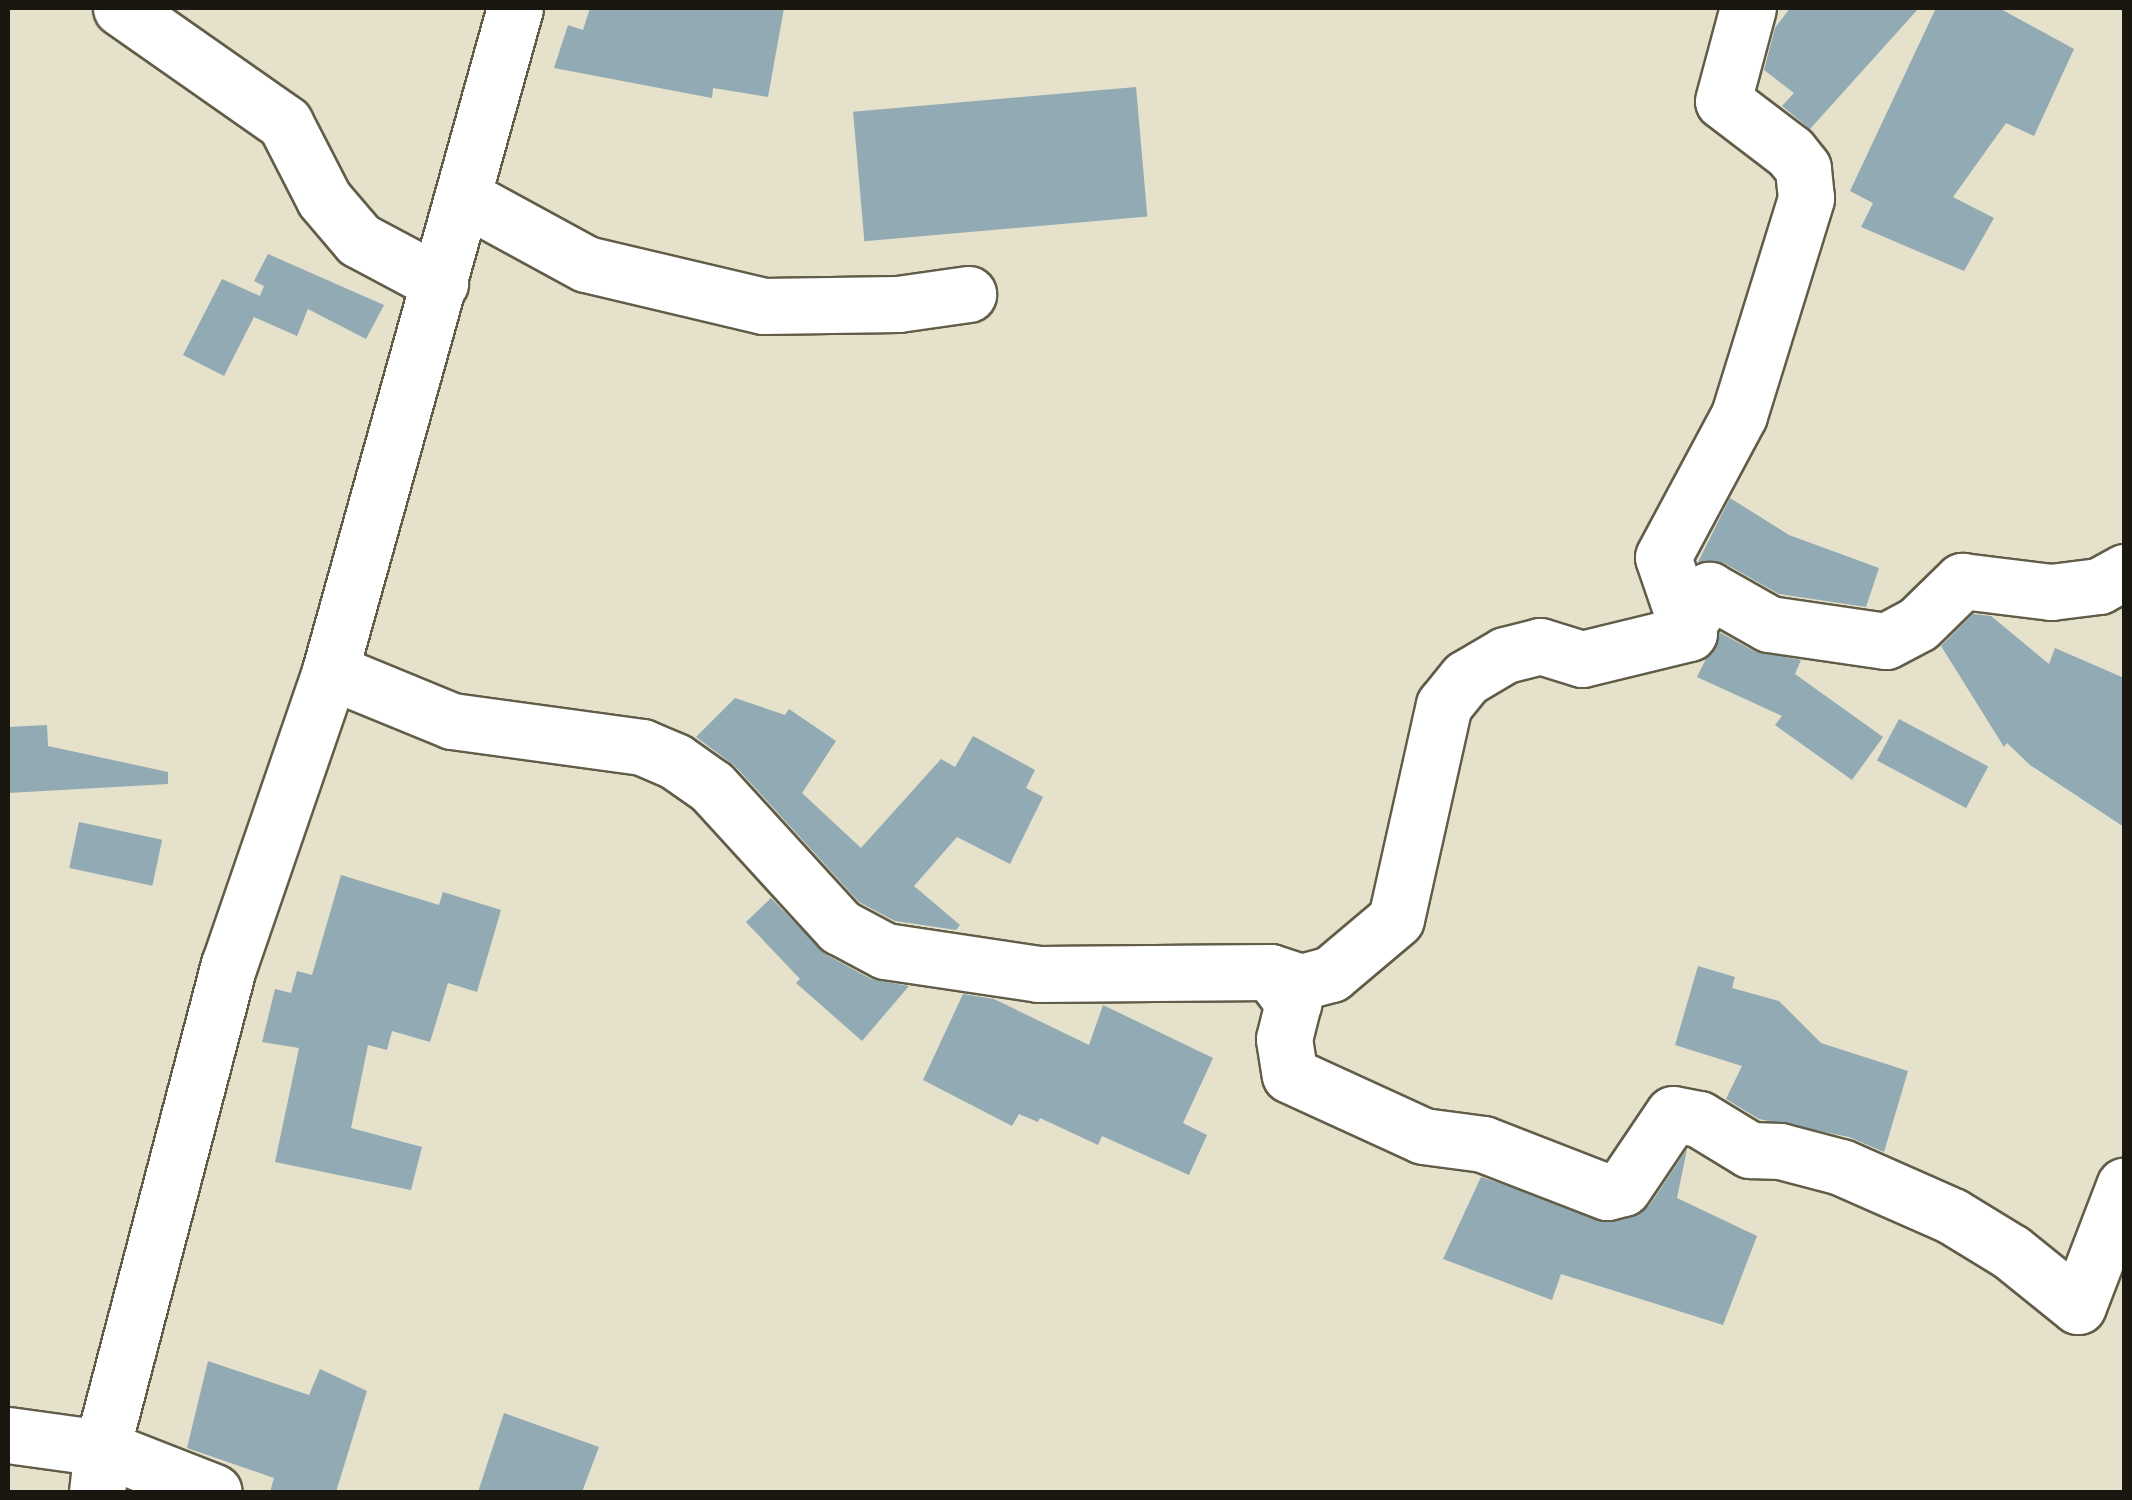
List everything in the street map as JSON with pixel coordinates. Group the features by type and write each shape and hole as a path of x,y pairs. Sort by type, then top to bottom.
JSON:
{"street":[{"path":"120,8 285,123 324,199 359,240 440,283"},
{"path":"99,1470 229,965 330,671 515,8"},
{"path":"330,671 452,721 642,746 674,761 712,786 840,926 886,951 1038,974 1270,972 1300,982 1332,974 1396,919 1444,705 1466,678 1505,655 1540,646 1582,659 1689,632 1686,613 1663,556 1739,415 1806,198 1803,168 1790,152 1723,101 1748,8"},
{"path":"463,197 586,264 763,306 898,304 968,294"},
{"path":"1686,613 1696,612 1709,590 1769,624 1886,640 1918,624 1962,581 2051,592 2100,586 2124,572"},
{"path":"1270,972 1293,1003 1284,1039 1290,1075 1423,1136 1483,1144 1606,1192 1623,1188 1674,1114 1700,1119 1750,1150 1841,1167 1952,1216 2011,1252 2078,1306 2124,1186"},
{"path":"8,1435 99,1470 214,1492"}],"building":[{"path":"590,8 784,8 768,97 713,88 712,98 554,68 568,25 583,30"},
{"path":"1790,8 1919,8 1810,129 1782,106 1794,93 1764,70 1775,28"},
{"path":"1936,8 1999,8 2074,49 2034,136 2006,123 1953,197 1994,218 1964,271 1861,227 1873,203 1850,191"},
{"path":"1136,87 1147,217 864,241 853,112"},
{"path":"268,254 384,305 366,339 308,309 297,336 254,317 224,376 183,355 222,279 260,296 264,286 254,281"},
{"path":"1730,498 1789,535 1879,568 1866,607 1779,594 1724,563 1698,562"},
{"path":"1973,614 1991,616 2049,664 2055,648 2124,678 2124,827 2030,765 2007,743 2004,747 1941,646"},
{"path":"1719,632 1754,651 1801,660 1795,674 1883,737 1852,780 1775,725 1782,716 1697,677"},
{"path":"735,698 785,715 789,709 836,741 802,793 861,848 941,759 955,767 973,736 1035,770 1026,788 1043,797 1010,864 957,837 914,886 960,925 956,930 895,921 859,902 735,766 696,737"},
{"path":"1899,719 1988,766 1966,808 1877,760"},
{"path":"47,725 48,746 168,772 168,784 8,793 8,727"},
{"path":"79,822 162,840 152,886 69,868"},
{"path":"341,875 439,905 443,892 501,910 477,992 448,983 430,1042 392,1031 387,1050 368,1045 351,1128 422,1147 411,1190 275,1162 299,1048 262,1042 275,989 291,993 297,971 312,975"},
{"path":"771,898 825,954 871,979 909,986 862,1041 796,983 800,979 746,922"},
{"path":"1698,966 1735,977 1732,988 1779,1001 1821,1043 1908,1071 1884,1152 1849,1137 1759,1119 1726,1099 1742,1066 1675,1045"},
{"path":"963,994 994,999 1089,1045 1103,1005 1213,1058 1183,1123 1207,1135 1189,1175 1102,1136 1098,1145 1040,1118 1038,1122 1019,1114 1012,1126 923,1080"},
{"path":"1687,1149 1677,1198 1757,1236 1723,1325 1561,1274 1552,1300 1443,1259 1481,1177 1615,1222 1649,1206"},
{"path":"208,1361 309,1395 320,1369 367,1391 336,1492 270,1492 274,1478 187,1448"},
{"path":"504,1413 599,1447 582,1492 478,1492"}]}
